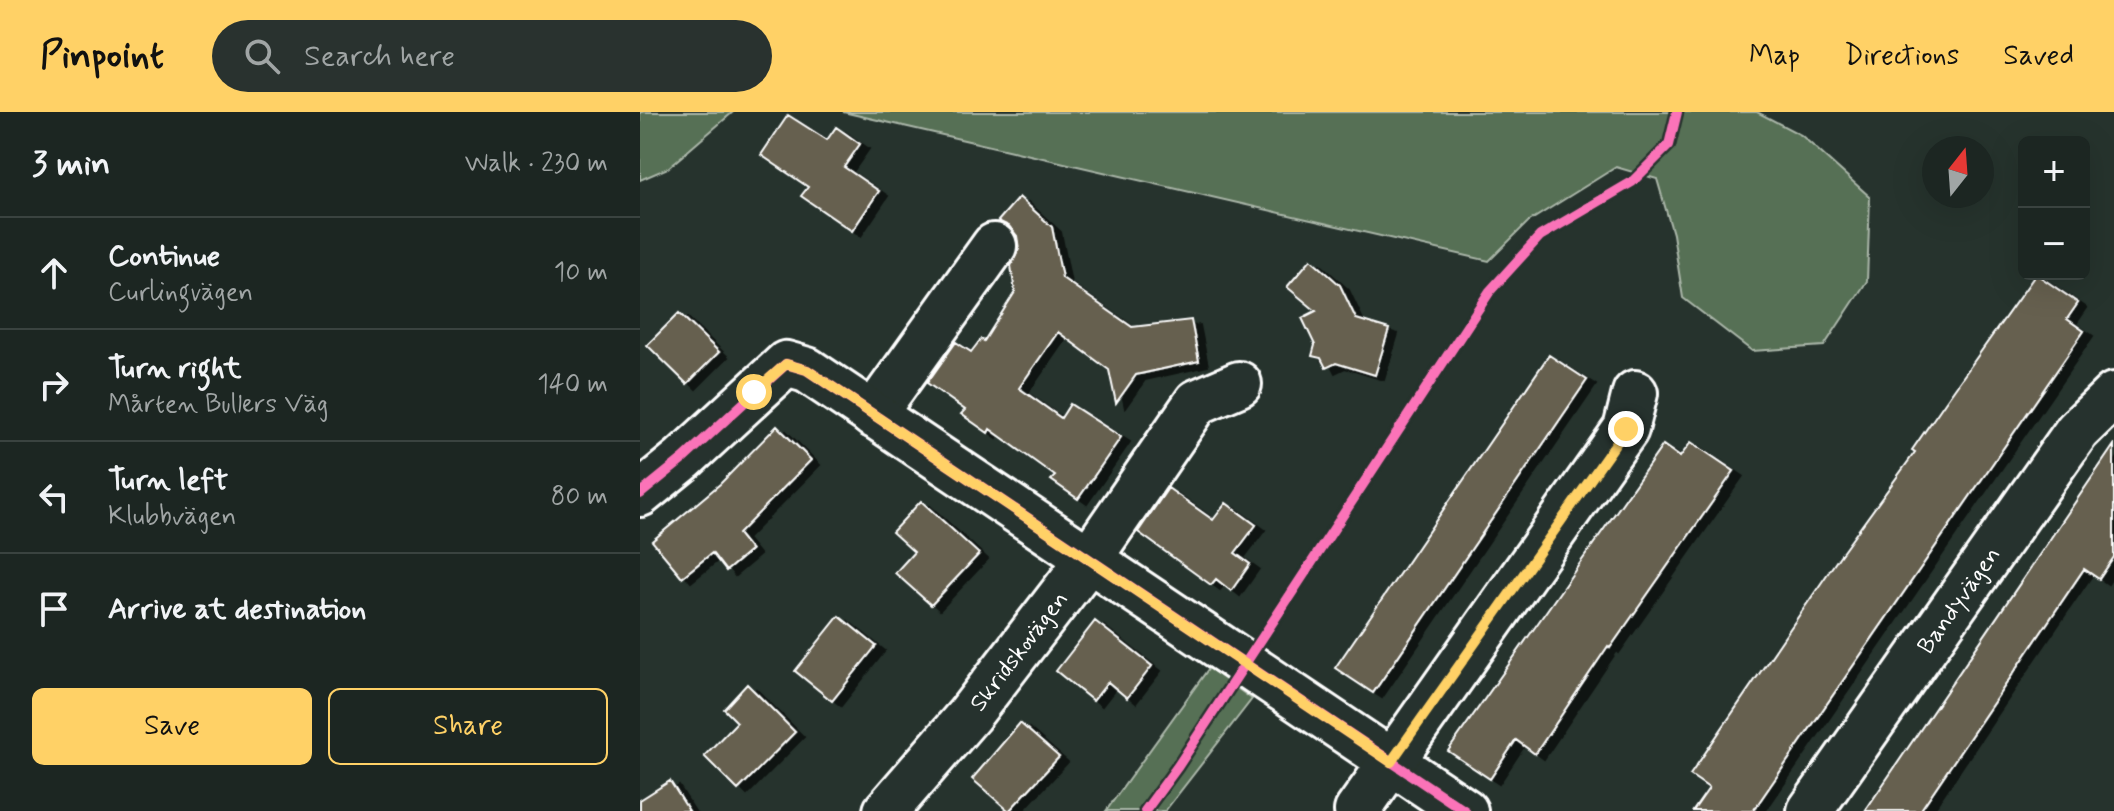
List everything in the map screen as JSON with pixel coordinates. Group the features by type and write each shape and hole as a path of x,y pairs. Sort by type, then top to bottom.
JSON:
{"street":[{"path":"873,415 994,246"},
{"path":"640,494 683,459 786,364 807,370 1465,811"},
{"name":"Skridskovägen","path":"886,811 969,715 1089,559 1197,402 1239,384"},
{"path":"1357,811 1626,429 1635,393"},
{"name":"Bandyvägen","path":"1810,811 2077,431 2114,395"}],"green space":[{"path":"640,112 733,112 668,168 640,180"},
{"path":"843,112 1757,112 1801,135 1870,197 1867,281 1824,346 1752,351 1683,298 1673,234 1657,179 1616,167 1528,222 1489,261"},
{"path":"1209,668 1252,699 1165,811 1106,811"}],"building":[{"path":"788,115 827,140 836,127 860,144 844,167 879,191 852,231 801,196 808,187 761,155"},
{"path":"1019,197 1052,227 1062,278 1132,327 1191,320 1199,361 1136,375 1116,403 1109,370 1058,332 1019,388 1061,418 1070,404 1121,437 1078,499 1051,480 1055,476 990,429 988,433 961,414 965,410 927,383 956,342 971,352 981,339 984,341 1015,292 1011,266 1019,249 1017,236 1009,226 998,221"},
{"path":"1311,259 1340,285 1356,319 1389,329 1375,375 1336,363 1326,368 1321,358 1312,356 1315,345 1302,318 1316,311 1287,287"},
{"path":"2032,280 2045,280 2078,303 2067,319 2084,331 1753,811 1693,811 1709,788 1690,775 1915,452 1912,450"},
{"path":"679,313 719,352 687,384 647,345"},
{"path":"1549,355 1587,380 1373,693 1335,668"},
{"path":"777,426 811,460 738,534 751,550 726,571 712,553 682,577 652,541 720,484"},
{"path":"1691,442 1734,471 1610,648 1608,646 1535,754 1516,740 1490,779 1448,751 1663,445 1680,457"},
{"path":"2114,445 2114,557 2099,579 2084,569 1920,811 1865,811"},
{"path":"1168,488 1213,520 1226,503 1256,525 1235,553 1250,564 1231,591 1216,579 1211,585 1138,532"},
{"path":"921,501 979,554 931,605 895,573 914,552 892,532"},
{"path":"839,616 876,646 832,701 795,671"},
{"path":"1095,621 1152,666 1127,698 1108,682 1093,701 1056,671"},
{"path":"747,684 795,732 738,790 704,756 737,722 724,709"},
{"path":"1020,723 1059,757 1009,811 972,779"},
{"path":"670,781 689,811 640,811 640,800"}],"cycle path":[{"path":"1145,811 1178,766 1490,291 1540,236 1632,182 1669,145 1677,112"},
{"path":"640,494 683,459 786,364 807,370 1465,811"}],"route":[{"path":"754,392 786,364 807,370 1391,762 1626,429"}]}
